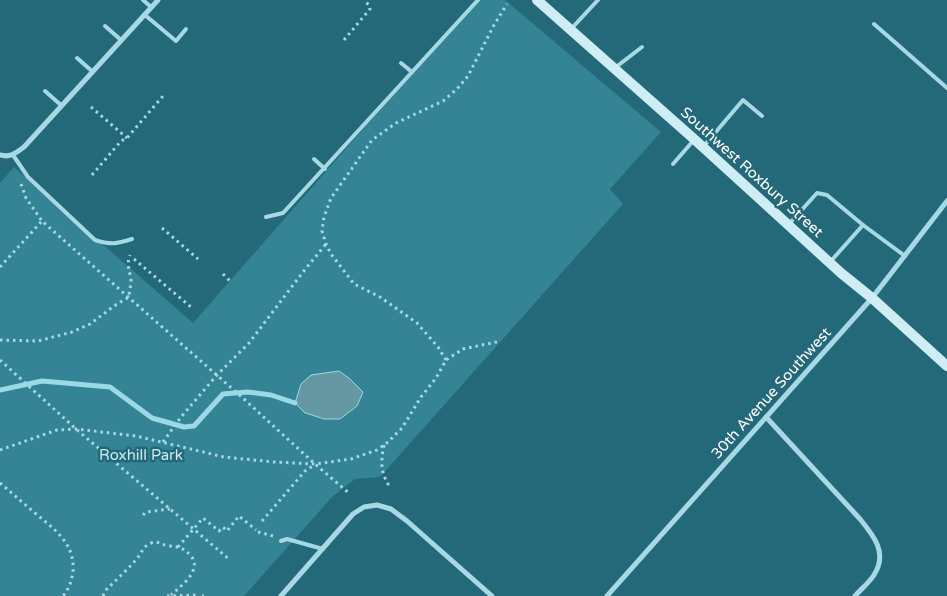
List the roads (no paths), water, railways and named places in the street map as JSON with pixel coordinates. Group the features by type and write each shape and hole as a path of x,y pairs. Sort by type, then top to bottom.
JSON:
{"main road":[{"name":"Southwest Roxbury Street","path":"537,0 947,366"}],"street":[{"path":"0,155 13,155 24,147 158,0"},
{"name":"30th Avenue Southwest","path":"607,596 872,298 947,201"},
{"path":"766,417 860,518 874,536 881,553 878,566 874,575 855,596"},
{"path":"281,596 353,514 364,507 377,505 391,509 407,521 492,596"}],"lane":[{"path":"143,0 151,7"},
{"path":"266,217 283,213 478,0"},
{"path":"571,29 598,0"},
{"path":"144,14 176,41 186,29"},
{"path":"874,24 947,88"},
{"path":"105,26 121,40"},
{"path":"614,69 642,47"},
{"path":"77,58 93,72"},
{"path":"401,63 412,72"},
{"path":"46,91 62,106"},
{"path":"703,147 743,100 762,116"},
{"path":"673,164 694,139"},
{"path":"13,155 28,177 95,240 108,244 132,239"},
{"path":"314,159 325,169"},
{"path":"788,225 817,193 827,195 905,256"},
{"path":"829,262 863,225"},
{"path":"280,541 287,539 323,549"}],"waterway":[{"path":"0,390 42,381 110,387 152,418 184,427 194,426 223,394 248,392 271,395 295,403"}],"park label":[{"name":"Roxhill Park","path":"141,455"}]}
